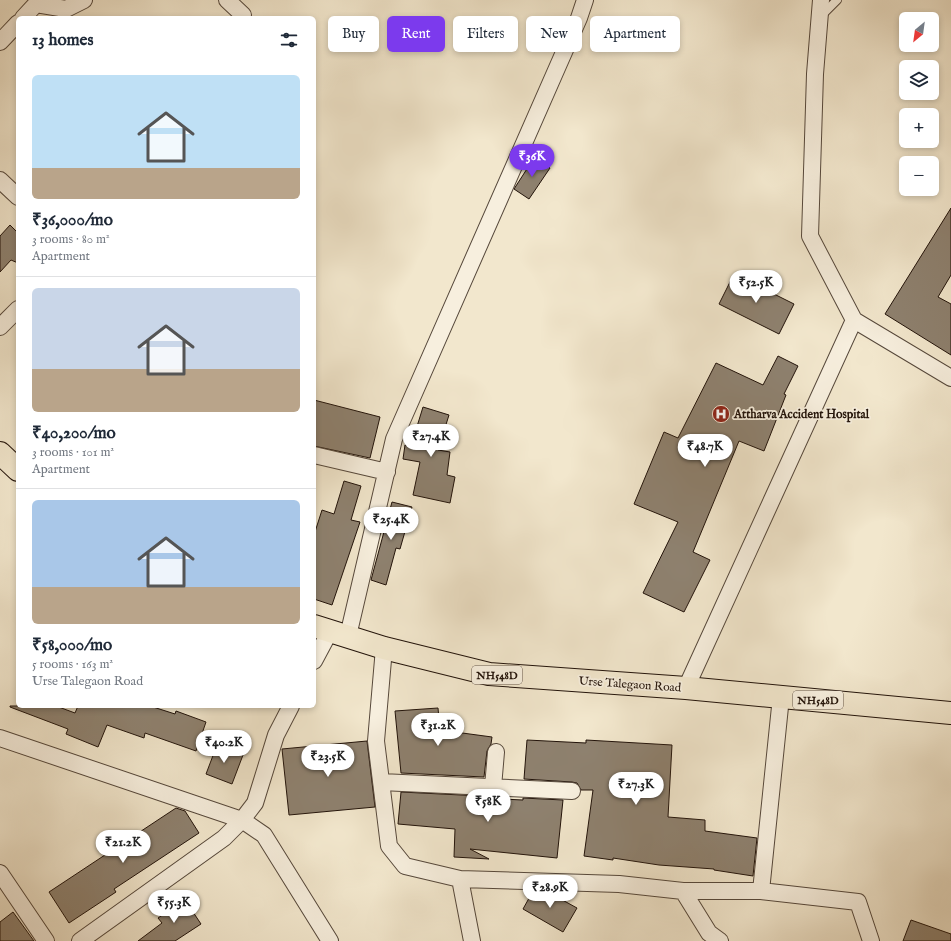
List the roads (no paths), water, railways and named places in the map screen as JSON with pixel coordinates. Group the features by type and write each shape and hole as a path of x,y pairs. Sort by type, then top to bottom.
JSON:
{"highway":[{"path":"0,453 16,468"},
{"name":"Urse Talegaon Road","path":"330,631 384,648 489,674 686,688 951,713"}],"street":[{"path":"26,16 36,4 66,9 84,0"},
{"path":"227,0 244,11"},
{"path":"316,657 330,631 387,472 394,439 579,18 585,0"},
{"path":"821,0 815,74 810,236 854,320 951,378"},
{"path":"0,42 16,26"},
{"path":"0,180 16,195"},
{"path":"0,327 16,311"},
{"path":"686,688 854,320"},
{"path":"316,455 387,472"},
{"path":"384,648 376,741 389,846 405,866 460,879 619,884 683,891 761,891 858,902 871,941"},
{"path":"761,891 781,697"},
{"path":"80,941 224,838 242,820 255,802 276,735 290,708"},
{"path":"0,738 242,820 264,835 330,941"},
{"path":"493,787 496,752"},
{"path":"381,782 572,791"},
{"path":"0,873 46,941"},
{"path":"460,879 472,941"},
{"path":"683,891 709,933 720,941"}],"lane":[{"path":"820,18 837,0"}],"place":[{"name":"Attharva Accident Hospital","path":"721,414"}]}
